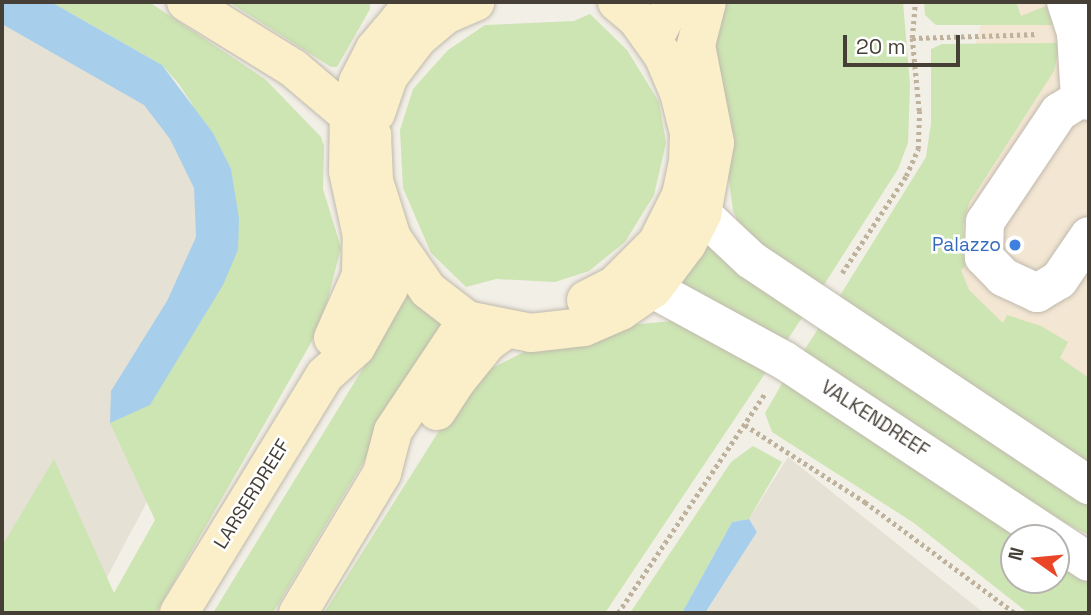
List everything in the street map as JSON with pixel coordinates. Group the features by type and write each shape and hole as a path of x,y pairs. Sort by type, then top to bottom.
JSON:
{"main road":[{"path":"186,2 293,68 361,126"},
{"path":"361,126 358,82 375,49 400,19 421,2"},
{"path":"475,2 445,15 404,56 361,126 348,171 381,254 467,320 505,330 531,333 584,327 621,311 653,289 673,266 691,204 715,143 696,45 707,2"},
{"path":"298,613 382,473 393,431 467,320 501,309 569,305 615,285 691,204 689,133 679,93 654,39 617,2"},
{"path":"654,39 673,2"},
{"name":"LARSERDREEF","path":"178,613 325,375 334,332 361,275 381,254"},
{"path":"382,473 411,452 458,379 487,343 505,330"}],"street":[{"path":"1071,17 1085,100 1059,112 985,222 984,257 1003,278 1037,293 1059,280 1089,236"},
{"path":"691,204 751,260 1089,485"},
{"name":"VALKENDREEF","path":"653,289 785,361 1089,562"}],"path":[{"path":"912,38 1071,17"},
{"path":"745,425 865,502 1015,613"}],"shaded area":[{"path":"2,2 57,2 303,208 88,613 2,613"},
{"name":"Palazzo","path":"987,2 1089,2 1089,421 938,327 944,164"},
{"path":"788,457 984,613 705,613 757,532 749,519"}],"green space":[{"path":"51,2 149,2 265,79 321,137 324,146 323,189 341,248 327,302 312,341 156,613 2,613 2,546 54,459 114,593 155,520 110,423 150,404 222,285 238,250 192,104 178,83 162,65"},
{"path":"229,2 370,2 370,9 337,67 331,67"},
{"path":"723,2 903,2 910,85 908,143 898,169 820,291 742,232 733,210 712,57"},
{"path":"924,2 1016,2 1021,16 1046,6 1053,25 936,25 925,15"},
{"path":"590,14 627,50 659,102 666,143 654,195 625,242 589,271 555,282 496,279 466,287 431,253 403,188 400,130 413,89 448,50 485,25 574,21"},
{"path":"1060,43 1054,71 969,203 963,226 965,267 961,270 969,290 1003,323 1007,315 1041,326 1068,342 1060,358 1089,378 1089,475 836,302 926,157 931,123 931,49 942,44"},
{"path":"703,242 805,313 784,345 674,283"},
{"path":"408,295 445,326 273,613 213,613"},
{"path":"672,321 766,372 605,613 324,613 451,412 482,373 528,350 630,325"},
{"path":"820,326 1089,503 1089,535 1016,498 801,355"},
{"path":"783,382 1009,524 1000,524 1000,591 914,523 772,432 765,413"},
{"path":"753,446 782,462 749,519 732,522 682,613 630,613 731,462"},
{"path":"1070,566 1089,580 1089,613 1028,613 1004,594 1070,594"}],"water":[{"path":"2,2 51,2 162,65 213,133 231,169 239,218 238,250 223,285 150,405 110,423 111,391 167,301 196,237 194,188 170,139 144,105 2,24"},
{"path":"749,519 757,532 705,613 682,613 732,522"}],"place":[{"name":"Palazzo","path":"1015,245"}]}
